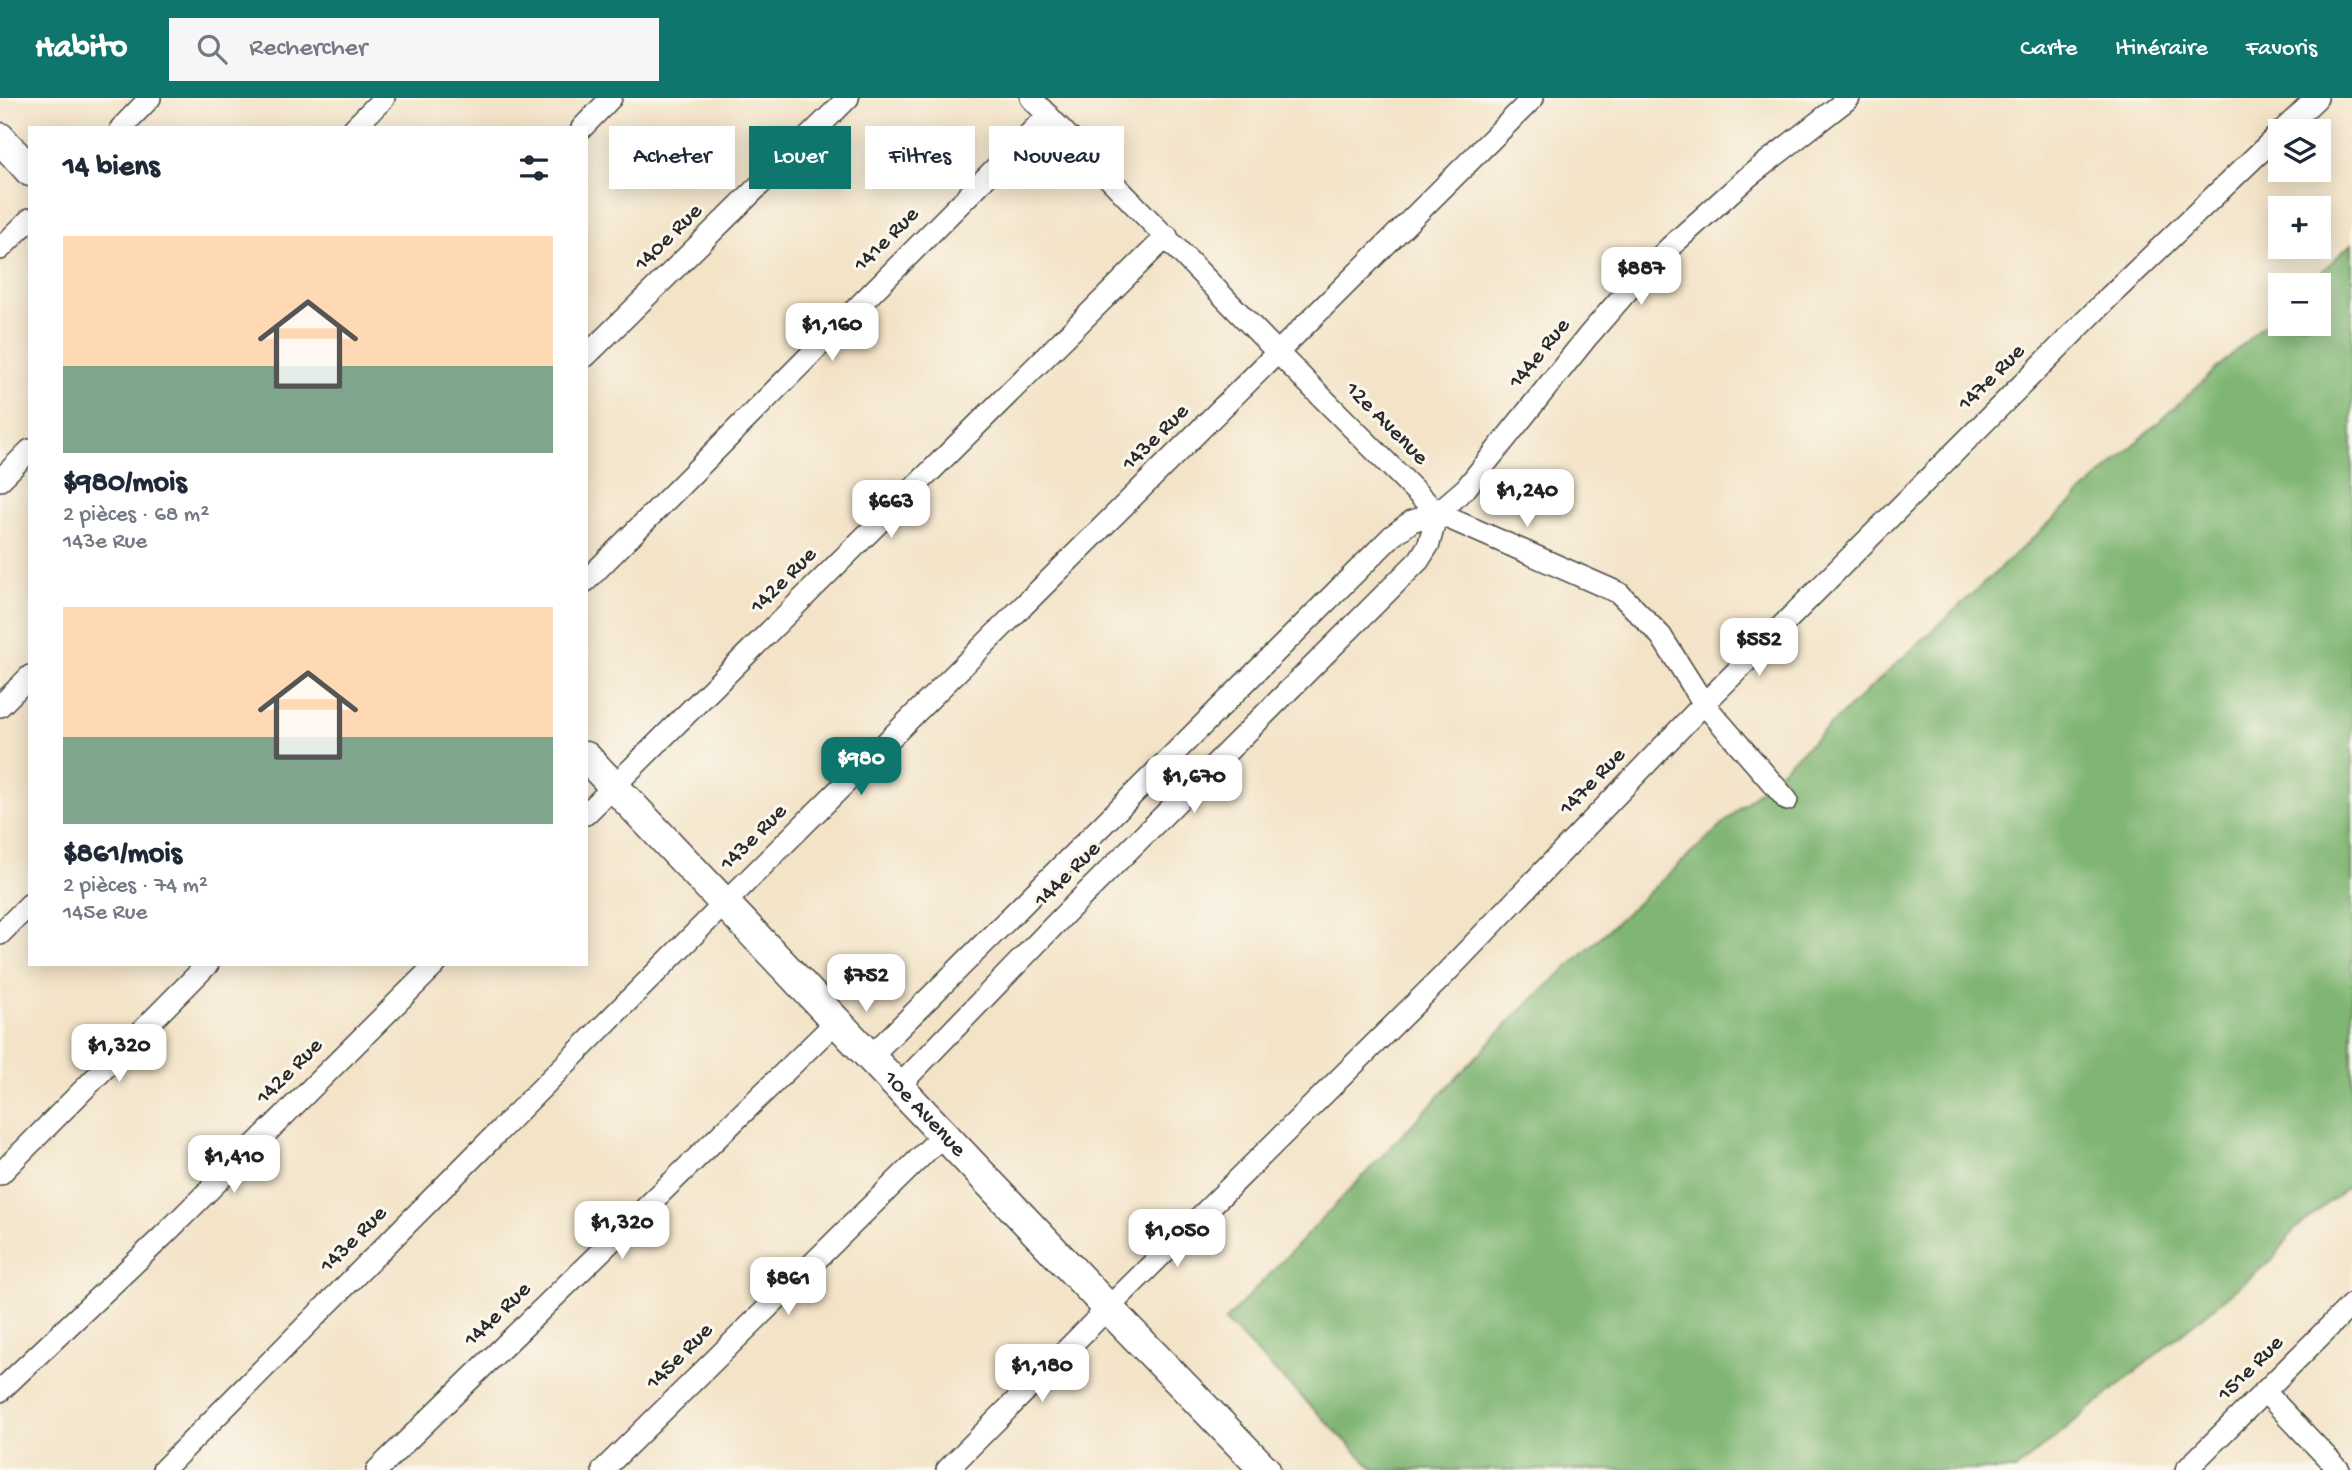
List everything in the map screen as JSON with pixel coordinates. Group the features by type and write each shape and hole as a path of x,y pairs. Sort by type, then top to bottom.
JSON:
{"street":[{"path":"123,126 150,98"},
{"path":"357,126 384,98"},
{"path":"584,126 611,98"},
{"name":"140e Rue","path":"588,354 848,98"},
{"name":"12e Avenue","path":"1031,98 1437,513 1619,593 1661,636 1704,704 1787,800"},
{"name":"143e Rue","path":"163,1470 724,904 1533,98"},
{"name":"144e Rue","path":"871,1056 1392,536 1412,521 1437,513 1466,488 1588,336 1643,273 1749,176 1849,98"},
{"name":"147e Rue","path":"2295,119 2317,98"},
{"name":"141e Rue","path":"588,580 1048,115"},
{"path":"0,138 28,169"},
{"name":"147e Rue","path":"947,1470 1443,976 1704,704 2110,296 2268,144"},
{"path":"0,249 28,221"},
{"name":"142e Rue","path":"588,812 1167,236"},
{"path":"0,480 28,452"},
{"name":"144e Rue","path":"899,1086 1066,914 1419,560 1429,544 1437,513"},
{"path":"0,706 28,678"},
{"name":"10e Avenue","path":"588,759 943,1135 1265,1470"},
{"path":"0,934 28,906"},
{"path":"0,1174 206,966"},
{"name":"142e Rue","path":"0,1391 162,1237 434,966"},
{"name":"144e Rue","path":"377,1470 837,1021"},
{"name":"145e Rue","path":"603,1470 943,1135"},
{"name":"151e Rue","path":"2186,1470 2352,1304"},
{"path":"2265,1392 2339,1470"}],"green space":[{"path":"2352,243 2352,1181 2294,1230 2274,1258 2015,1470 1375,1470 1225,1321 1517,1014 2268,321 2268,336 2331,336 2331,273 2320,273"}]}
